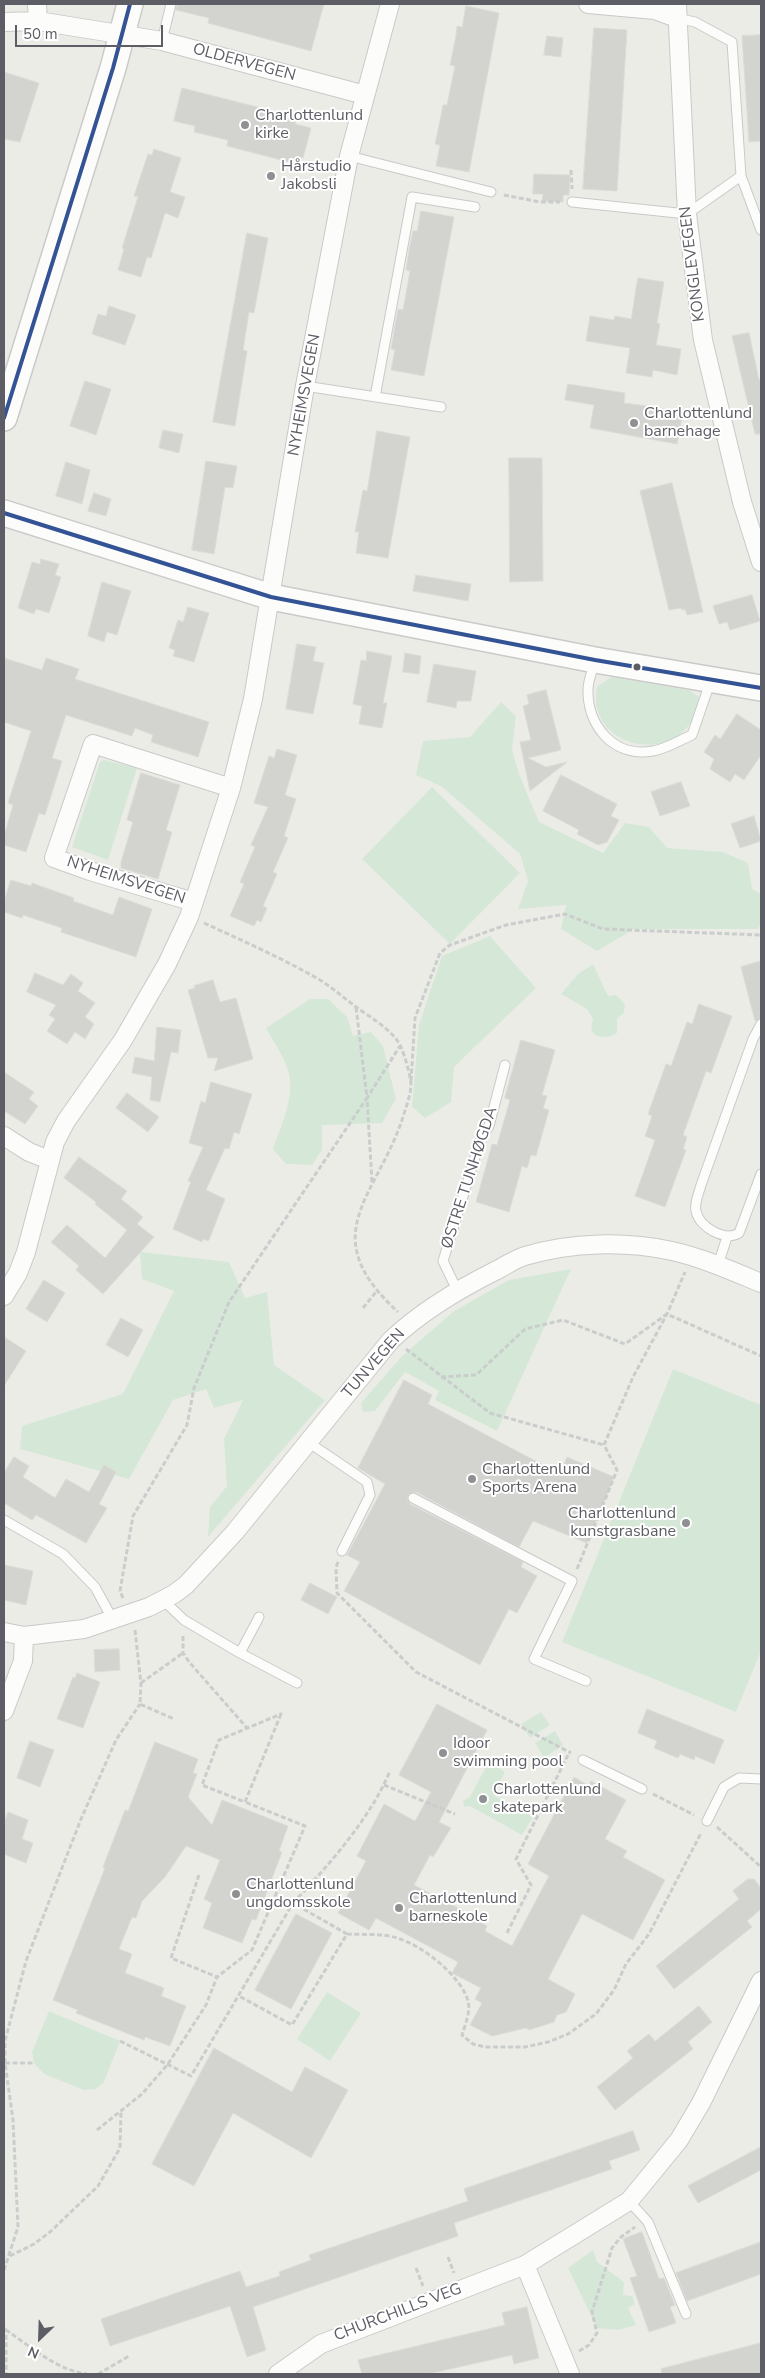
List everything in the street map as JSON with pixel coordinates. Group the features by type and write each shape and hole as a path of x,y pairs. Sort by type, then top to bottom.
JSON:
{"street":[{"path":"4,418 130,4"},
{"name":"NYHEIMSVEGEN","path":"4,1296 18,1273 28,1244 49,1160 66,1121 123,1040 158,982 192,910 231,788 253,699 305,386 348,156 390,4"},
{"path":"588,4 677,11"},
{"name":"KONGLEVEGEN","path":"677,11 686,214 703,340 742,502 761,561"},
{"name":"OLDERVEGEN","path":"4,22 38,12 122,35 162,41 366,95"},
{"path":"4,513 271,597 595,660 761,688"},
{"name":"NYHEIMSVEGEN","path":"192,910 54,858 93,744 231,788"},
{"path":"4,1136 29,1152 49,1160"},
{"name":"TUNVEGEN","path":"4,1632 24,1636 84,1629 113,1620 163,1600 186,1584 235,1532 391,1340 409,1324 457,1290 524,1256 564,1248 626,1245 649,1247 692,1256 761,1283"},
{"path":"4,1711 23,1661 24,1636"},
{"name":"CHURCHILLS VEG","path":"278,2374 328,2340 524,2265 629,2201 679,2140 701,2103 761,1981"},
{"path":"524,2265 568,2366"}],"lane":[{"path":"162,41 171,4"},
{"path":"677,11 732,42 740,176 761,230"},
{"path":"348,156 491,192"},
{"path":"572,202 686,214 740,176"},
{"path":"375,397 412,197 475,207"},
{"path":"305,386 441,407"},
{"path":"595,660 588,688 598,729 605,738 631,753 654,751 692,734 711,680"},
{"path":"761,1024 753,1039 695,1206 698,1219 716,1232 727,1237 736,1236 742,1229 761,1174"},
{"name":"ØSTRE TUNHØGDA","path":"457,1290 443,1261 480,1138 489,1126 505,1065"},
{"path":"718,1265 727,1237"},
{"path":"308,1442 366,1482 370,1495 342,1551"},
{"path":"412,1498 572,1581 534,1660 586,1681"},
{"path":"4,1520 63,1554 95,1588 113,1620"},
{"path":"163,1600 184,1620 297,1683"},
{"path":"240,1652 259,1617"},
{"path":"583,1760 642,1789"},
{"path":"706,1821 724,1787 739,1778 761,1779"},
{"path":"629,2201 645,2220 686,2314"}],"path":[{"path":"491,192 540,202 572,202"},
{"path":"192,910 321,981 378,1022 400,1046 411,1084"},
{"path":"402,1316 376,1292 368,1278 357,1251 354,1229 360,1208 399,1129 411,1084 415,1018 440,953 450,944 506,925 565,914 603,929 761,935"},
{"path":"356,1007 367,1098 372,1183"},
{"path":"124,1601 120,1591 133,1516 187,1425 194,1388 229,1302 400,1046"},
{"path":"604,1445 633,1377 667,1314 692,1256"},
{"path":"363,1308 376,1292"},
{"path":"667,1314 761,1356"},
{"path":"441,1377 476,1375 525,1329 563,1320 625,1344 667,1314"},
{"path":"404,1347 490,1413 604,1445 617,1470 572,1581"},
{"path":"342,1551 336,1567 337,1594 416,1672 583,1760"},
{"path":"184,1620 184,1653 247,1728"},
{"path":"5,2268 18,2227 13,2120 5,2063 5,2041 26,1961 101,1770 116,1740 140,1704 141,1684 135,1628"},
{"path":"141,1684 184,1653"},
{"path":"140,1704 174,1719"},
{"path":"97,2130 142,2094 168,2064 206,2005 217,1977 252,1950 305,1826 202,1785 219,1740 281,1714 245,1802"},
{"path":"507,1933 531,1885 516,1859 570,1752"},
{"path":"120,2041 191,2076 293,1903 335,1858 384,1785 390,1771"},
{"path":"384,1785 455,1814"},
{"path":"642,1789 715,1825 761,1867"},
{"path":"293,1903 347,1934 397,1937 436,1959 447,1970 468,2001 468,2014 462,2035 473,2044 504,2049 548,2042 585,2024 607,2002 626,1964 649,1934 706,1821"},
{"path":"198,1875 171,1958 217,1977"},
{"path":"239,1996 292,2025 347,1934"},
{"path":"5,2063 34,2063"},
{"path":"9,2256 34,2244 50,2232 98,2186 120,2148 121,2111"},
{"path":"568,2366 589,2345 597,2333 592,2312 612,2248 621,2237 645,2220"},
{"path":"5,2329 6,2374"},
{"path":"5,2329 43,2356 75,2373 88,2374"},
{"path":"98,2374 129,2356"}],"green space":[{"path":"611,677 689,690 699,697 693,719 681,734 665,742 648,745 630,742 615,734 603,722 597,706 597,687"},
{"path":"501,702 516,716 512,750 519,774 539,822 603,853 625,823 649,827 667,848 723,852 748,863 752,889 761,894 761,924 758,929 634,929 597,951 561,929 566,905 518,909 528,881 520,854 441,786 416,775 423,741 470,737"},
{"path":"104,760 137,768 108,860 72,847 100,762"},
{"path":"432,787 520,873 450,944 362,859"},
{"path":"490,936 536,988 454,1067 451,1102 425,1118 412,1107 419,1025 442,956"},
{"path":"593,964 608,996 616,995 625,1004 624,1013 617,1019 617,1033 607,1037 594,1034 592,1030 593,1019 587,1009 561,994 578,974"},
{"path":"310,999 328,999 347,1017 353,1036 371,1032 383,1046 396,1099 382,1123 322,1125 322,1150 312,1165 286,1164 273,1149 289,1098 289,1074 284,1060 266,1028"},
{"path":"140,1252 229,1262 245,1298 267,1292 274,1365 325,1400 208,1537 210,1507 227,1486 224,1439 243,1400 214,1408 206,1389 173,1400 129,1479 20,1449 22,1426 123,1394 174,1291 142,1279"},
{"path":"571,1269 497,1431 435,1400 439,1391 405,1372 375,1411 363,1412 361,1403 402,1356 454,1311 509,1280"},
{"name":"Charlottenlund kunstgrasbane","path":"673,1369 761,1405 761,1651 736,1712 562,1642"},
{"path":"541,1712 550,1725 530,1738 521,1724"},
{"path":"555,1731 563,1745 544,1758 535,1743"},
{"name":"Charlottenlund skatepark","path":"489,1761 505,1772 493,1795 533,1817 522,1835 470,1806 464,1807 463,1801 470,1797"},
{"path":"327,1992 361,2013 330,2061 297,2039"},
{"path":"49,2011 120,2041 104,2082 96,2089 84,2090 44,2074 34,2063 32,2052"},
{"path":"593,2250 597,2262 624,2282 623,2295 632,2296 635,2304 628,2308 636,2325 618,2330 597,2328 568,2268"}],"building":[{"path":"177,4 324,4 311,51 208,23 209,18 176,10"},
{"path":"466,6 499,13 469,172 436,166 440,145 435,144 443,105 447,105 455,66 450,65 457,26 462,27"},
{"path":"594,28 627,30 617,191 583,189"},
{"path":"761,35 761,141 749,142 742,36"},
{"path":"547,36 563,38 561,57 544,55"},
{"path":"4,72 39,83 20,142 4,139"},
{"name":"Charlottenlund kirke","path":"182,88 297,117 295,124 311,128 303,158 299,157 297,164 227,146 228,140 194,132 195,126 174,121"},
{"path":"154,149 181,158 170,192 185,197 178,218 165,213 151,258 147,257 141,277 118,270 124,249 122,248 138,197 134,196 148,154 152,155"},
{"path":"534,174 570,175 569,195 563,195 563,202 542,201 543,194 533,194"},
{"path":"421,211 454,217 424,376 391,370 395,350 391,349 398,309 403,310 410,271 406,270 409,250 413,231 417,231"},
{"path":"247,233 268,238 254,313 249,312 243,350 247,351 235,426 213,422"},
{"path":"638,278 664,282 657,323 660,324 656,345 681,349 677,375 653,370 652,377 626,373 630,348 586,341 590,316 614,320 615,316 631,319"},
{"path":"109,306 136,315 125,345 92,334 98,314 106,316"},
{"path":"749,333 759,380 761,379 761,434 755,434 732,336"},
{"path":"85,381 111,389 96,435 70,426"},
{"path":"568,384 625,393 624,403 647,406 647,409 653,407 683,412 677,444 590,428 594,405 565,400"},
{"path":"163,430 183,434 179,453 159,448"},
{"path":"377,431 410,437 388,558 356,553 359,532 355,532 363,490 367,491"},
{"path":"509,458 542,458 543,581 510,582"},
{"path":"206,461 237,466 233,488 225,487 214,554 192,550"},
{"path":"66,462 90,470 82,504 56,496"},
{"path":"672,483 703,612 687,615 685,609 669,610 640,491"},
{"path":"94,493 111,499 106,516 88,511"},
{"path":"41,559 59,564 55,575 61,577 49,613 36,609 34,614 18,608 32,562 40,564"},
{"path":"416,575 471,584 468,601 413,591"},
{"path":"102,582 131,591 117,635 107,632 104,642 88,636"},
{"path":"752,595 760,621 730,630 727,622 719,624 713,606"},
{"path":"188,607 209,613 194,662 173,656 175,650 169,648 178,620 183,622"},
{"path":"297,644 316,647 313,661 324,663 313,714 286,709"},
{"path":"367,651 392,656 383,703 387,703 382,728 359,724 362,706 353,704 361,660 366,661"},
{"path":"405,653 421,656 419,674 403,672"},
{"path":"4,658 42,670 46,658 79,669 75,679 209,722 198,757 151,742 153,735 135,728 132,736 66,715 52,758 62,761 45,815 39,813 26,852 4,845 4,836 13,805 8,803 31,731 4,722"},
{"path":"434,664 476,671 471,701 457,701 456,708 427,702"},
{"path":"546,690 561,750 528,758 546,767 567,762 530,791 520,742 531,740 523,706 529,704 527,695"},
{"path":"737,714 761,730 761,755 744,780 735,774 730,782 710,769 714,759 704,752 715,735 720,739"},
{"path":"277,749 297,755 285,795 296,799 284,836 288,838 273,872 277,874 263,906 267,908 261,922 257,920 254,926 230,916 244,884 240,882 255,847 251,845 268,807 254,803 269,756 274,758"},
{"path":"141,773 180,785 166,830 172,832 158,879 121,868 121,862 133,822 127,820"},
{"path":"561,775 617,804 611,816 619,820 607,842 598,845 577,834 579,830 543,811"},
{"path":"681,782 690,806 660,816 651,792"},
{"path":"754,816 761,841 740,848 731,824"},
{"path":"11,880 31,886 32,883 74,898 73,901 113,915 119,897 152,909 136,957 61,932 62,928 23,915 22,918 4,912 4,902"},
{"path":"761,961 761,1018 755,1021 741,967"},
{"path":"35,973 63,985 71,974 83,983 78,991 95,1003 85,1017 94,1024 85,1039 75,1032 67,1044 47,1031 55,1019 49,1015 56,1005 27,992"},
{"path":"213,980 220,1002 236,998 253,1059 214,1071 218,1058 208,1058 188,990"},
{"path":"699,1004 732,1016 711,1073 706,1071 683,1135 687,1137 683,1149 686,1150 665,1207 635,1196 655,1140 645,1136 652,1116 648,1114 666,1064 671,1066 687,1022 692,1024"},
{"path":"157,1027 181,1030 178,1053 171,1052 160,1102 150,1100 152,1077 132,1073 135,1057 154,1061"},
{"path":"521,1040 555,1050 542,1095 547,1096 543,1108 549,1110 536,1156 531,1155 527,1168 522,1166 509,1212 476,1202 492,1144 497,1145 510,1100 505,1098"},
{"path":"4,1072 34,1092 29,1099 38,1106 25,1124 4,1111"},
{"path":"211,1082 252,1094 239,1134 234,1132 229,1149 225,1148 206,1190 225,1199 209,1240 203,1239 202,1242 173,1229 191,1182 188,1181 203,1147 189,1143 201,1101 205,1103"},
{"path":"127,1093 159,1117 148,1132 116,1108"},
{"path":"79,1157 127,1191 121,1199 143,1217 137,1224 154,1237 103,1294 76,1270 79,1266 51,1242 67,1225 105,1258 127,1230 95,1204 96,1202 64,1178"},
{"path":"44,1280 65,1293 47,1322 26,1309"},
{"path":"121,1318 143,1330 128,1357 106,1345"},
{"path":"4,1337 26,1351 4,1386"},
{"path":"404,1380 432,1395 428,1404 560,1474 567,1457 614,1477 587,1543 533,1521 519,1547 416,1492 408,1495 407,1499 410,1504 523,1562 521,1567 537,1576 517,1613 509,1609 480,1665 344,1591 360,1562 347,1555 385,1484 358,1468"},
{"path":"14,1457 29,1466 23,1477 55,1498 66,1479 89,1492 104,1465 116,1472 99,1504 107,1508 86,1543 36,1515 32,1520 4,1503 4,1473"},
{"path":"4,1565 33,1571 26,1605 4,1600"},
{"path":"310,1583 337,1597 328,1614 301,1600"},
{"path":"119,1649 120,1670 95,1672 94,1650"},
{"path":"77,1673 100,1682 83,1728 57,1719 73,1677 75,1678"},
{"name":"Charlottenlund barneskole","path":"437,1704 487,1730 439,1822 451,1828 433,1857 430,1855 414,1885 481,1920 480,1922 487,1926 485,1931 512,1946 549,1876 528,1864 574,1777 589,1786 591,1781 626,1800 605,1839 627,1851 623,1857 665,1880 633,1940 582,1914 548,1979 575,1994 566,2012 557,2015 554,2022 529,2030 526,2028 492,2036 470,2025 482,2003 475,1999 481,1988 452,1973 458,1962 376,1918 369,1930 338,1913 366,1861 357,1856 384,1804 415,1821 431,1792 399,1775"},
{"path":"647,1709 724,1740 714,1764 695,1756 694,1760 680,1754 678,1758 654,1748 657,1741 638,1733"},
{"path":"30,1741 54,1750 40,1787 17,1778"},
{"name":"Charlottenlund ungdomsskole","path":"155,1742 198,1759 193,1773 197,1774 188,1797 212,1825 222,1800 288,1826 279,1851 282,1852 256,1920 252,1919 242,1943 203,1928 212,1903 204,1899 220,1860 186,1846 165,1877 142,1901 136,1918 132,1917 119,1949 132,1954 125,1973 164,1988 161,1996 186,2006 170,2046 145,2037 144,2040 76,2013 78,2010 53,2000 105,1868 103,1867 125,1810 128,1811"},
{"path":"8,1812 28,1820 22,1839 33,1843 26,1863 4,1854 4,1824"},
{"path":"748,1879 754,1879 761,1888 761,1909 747,1921 752,1927 674,1989 656,1966 739,1899 733,1891"},
{"path":"296,1914 332,1933 291,2009 255,1990"},
{"path":"699,2006 712,2022 688,2042 693,2049 615,2110 597,2087 633,2058 627,2051 649,2034 655,2041"},
{"path":"214,2048 292,2092 305,2067 348,2090 311,2158 233,2113 194,2186 152,2164"},
{"path":"633,2131 640,2150 609,2161 612,2169 454,2223 458,2236 253,2307 266,2350 247,2357 230,2306 110,2346 101,2319 240,2271 246,2287 280,2276 279,2272 311,2260 309,2255 468,2201 464,2189"},
{"path":"761,2147 761,2170 698,2203 688,2186"},
{"path":"642,2232 659,2279 664,2278 675,2305 670,2307 676,2323 649,2332 630,2278 637,2276 623,2239"},
{"path":"761,2242 761,2274 687,2301 676,2273"},
{"path":"527,2307 539,2358 514,2364 512,2355 428,2374 362,2374 358,2360 505,2325 502,2313"},
{"path":"761,2343 761,2374 662,2374 661,2369"}],"transit line":[{"path":"4,418 113,68 130,4"},
{"path":"4,513 271,597 595,660 761,688"}],"place":[{"name":"Charlottenlund kirke","path":"245,125"},
{"name":"Hårstudio Jakobsli","path":"271,176"},
{"name":"Charlottenlund barnehage","path":"634,423"},
{"name":"Charlottenlund Sports Arena","path":"472,1479"},
{"name":"Charlottenlund kunstgrasbane","path":"686,1523"},
{"name":"Idoor swimming pool","path":"443,1753"},
{"name":"Charlottenlund skatepark","path":"483,1799"},
{"name":"Charlottenlund ungdomsskole","path":"236,1894"},
{"name":"Charlottenlund barneskole","path":"399,1908"}]}
